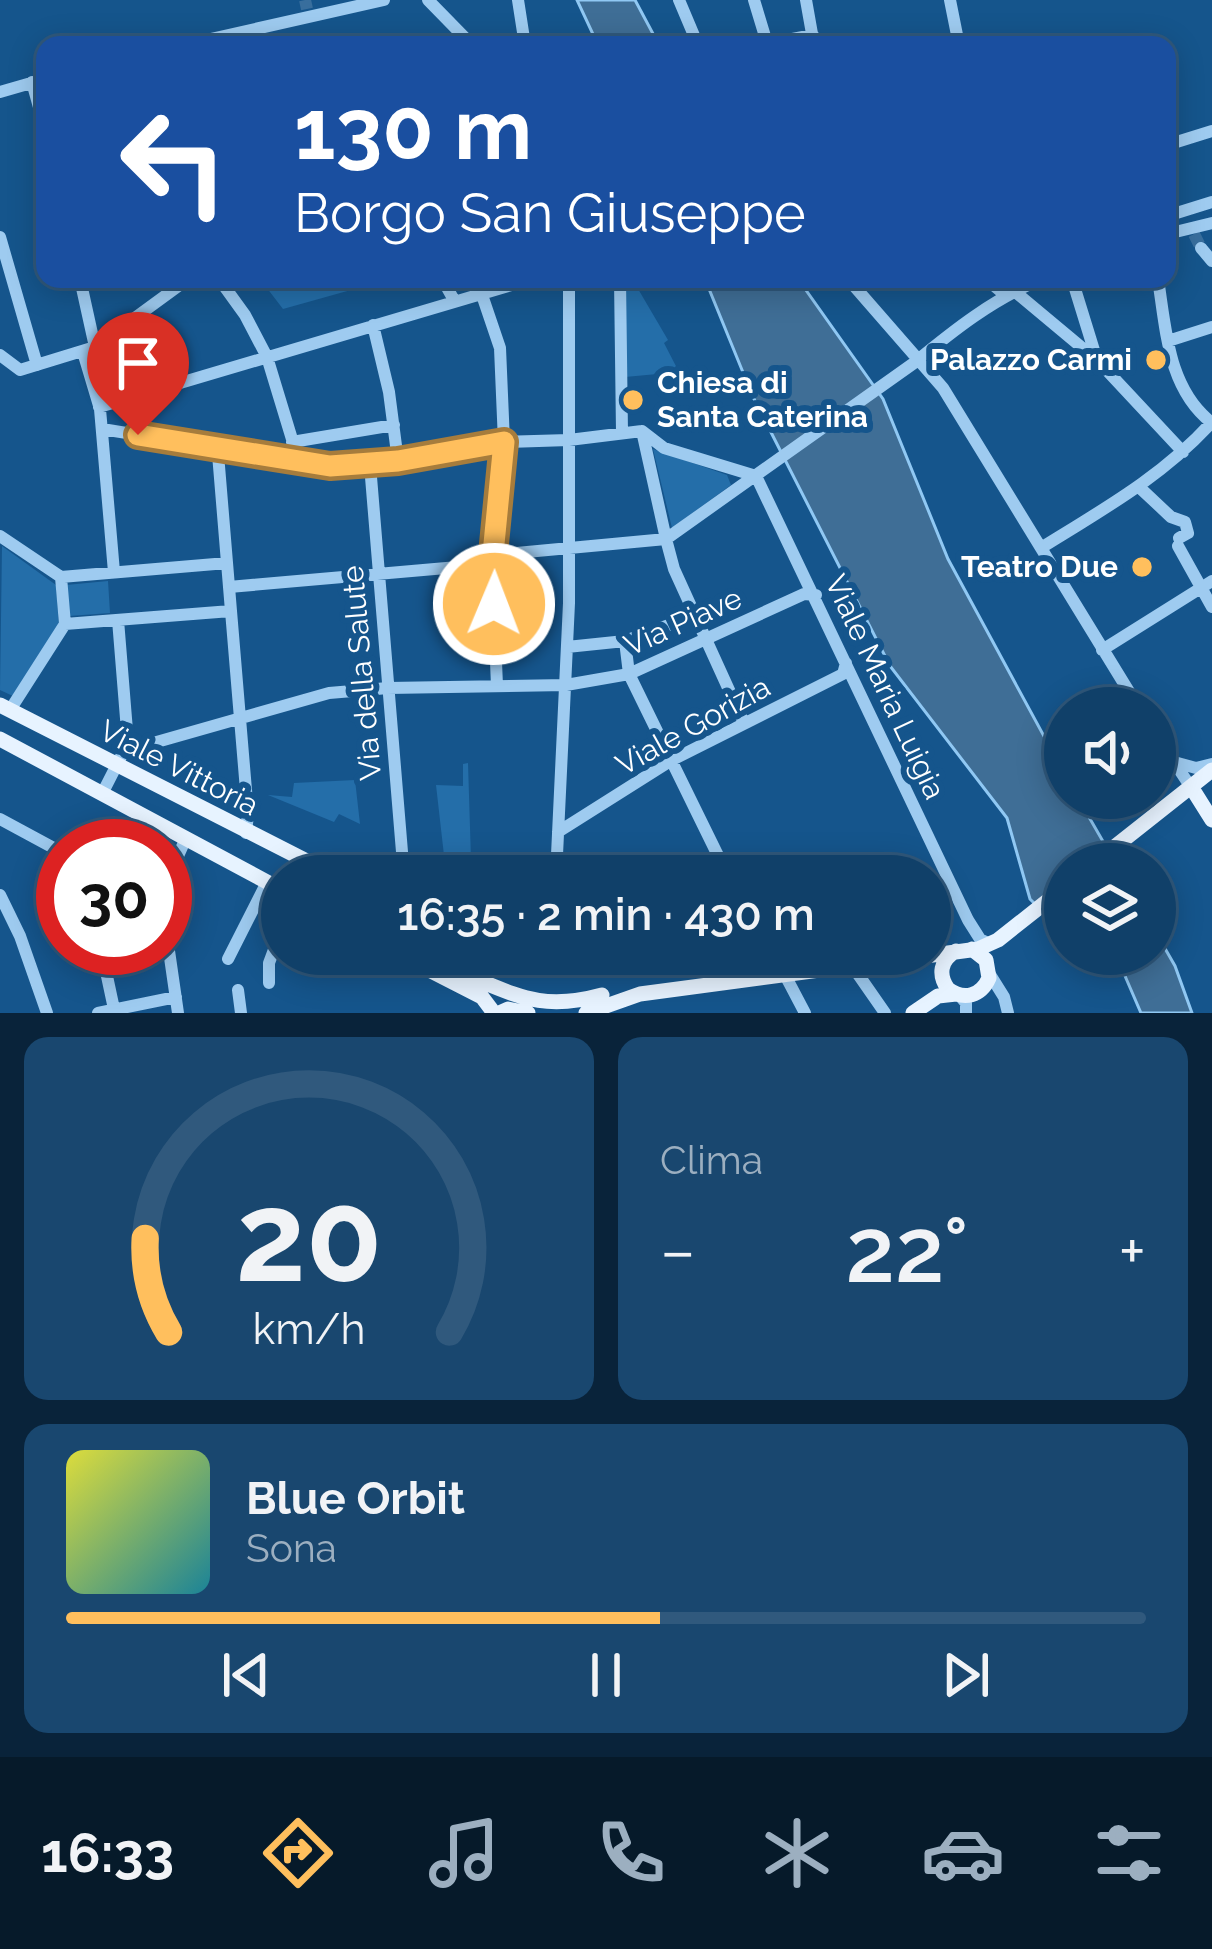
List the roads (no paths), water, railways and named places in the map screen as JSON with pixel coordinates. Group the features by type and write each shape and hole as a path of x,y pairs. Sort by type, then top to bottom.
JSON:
{"main road":[{"name":"Viale Vittoria","path":"5,708 292,855"},
{"path":"0,740 149,819"},
{"path":"1130,843 1212,767"},
{"path":"1122,843 1212,779"},
{"path":"1188,794 1212,820"},
{"path":"192,842 261,879"},
{"path":"913,1013 938,995 962,995 983,988 992,958 1044,907"},
{"path":"992,958 1044,914"},
{"path":"951,952 967,949 992,958"},
{"path":"962,995 944,983 942,968 947,957 967,949"},
{"path":"443,975 489,1003 496,1013 527,1013"},
{"path":"461,975 527,1013"},
{"path":"466,975 550,1006 574,1006 623,991 692,982 718,984"},
{"path":"586,1013 630,996 785,975"},
{"path":"476,994 483,1013"}],"street":[{"path":"218,36 307,12 384,0"},
{"path":"428,0 463,36"},
{"path":"518,0 524,36"},
{"path":"679,0 694,36"},
{"path":"754,0 762,36"},
{"path":"806,0 813,36"},
{"path":"950,0 957,36"},
{"path":"0,92 36,82"},
{"path":"1176,142 1212,131"},
{"path":"1176,213 1212,202"},
{"path":"1176,233 1212,223"},
{"path":"0,237 37,365"},
{"path":"1201,248 1212,262"},
{"path":"81,288 102,429 114,572"},
{"path":"0,355 20,370 89,350 175,288"},
{"path":"226,288 267,357 298,459"},
{"path":"447,288 454,300"},
{"path":"99,407 497,288"},
{"path":"557,855 567,647 569,288"},
{"path":"620,288 622,433"},
{"path":"855,288 916,361 1041,548 1126,687"},
{"path":"1001,288 1098,361 1183,452"},
{"path":"229,587 666,539 1021,288"},
{"path":"1075,288 1098,361"},
{"path":"1041,548 1139,487 1212,423 1184,393 1168,341 1159,288"},
{"path":"481,292 500,348 504,442 493,559 496,686"},
{"path":"373,325 398,461"},
{"path":"1168,341 1212,328"},
{"path":"292,442 394,424"},
{"path":"102,429 330,466 370,465 504,442 642,431 664,448 760,473"},
{"path":"642,431 674,569 744,723"},
{"path":"210,446 218,454 246,833"},
{"name":"Via della Salute","path":"370,465 402,855"},
{"name":"Viale Maria Luigia","path":"760,473 968,920 992,958"},
{"path":"1139,487 1171,517 1185,522 1187,533 1179,542 1206,585 1212,608"},
{"path":"0,536 61,577 227,563"},
{"path":"5,708 64,624 61,577"},
{"path":"1102,650 1206,585"},
{"name":"Via Piave","path":"125,751 329,693 566,685 629,674 804,594 816,596"},
{"path":"64,624 231,611"},
{"path":"567,647 625,641 694,616"},
{"path":"102,794 128,743 118,620"},
{"path":"625,641 629,674 718,855"},
{"name":"Viale Gorizia","path":"558,832 672,760 843,674 846,663"},
{"path":"1176,762 1198,769 1212,767"},
{"path":"1176,768 1188,794"},
{"path":"0,819 36,839"},
{"path":"0,895 47,1013"},
{"path":"228,959 261,908"},
{"name":"Viale Maria Luigia","path":"967,949 968,920"},
{"path":"992,958 1007,1011"},
{"path":"106,975 114,1010"},
{"path":"173,975 178,1013"},
{"path":"269,975 269,983"},
{"path":"785,975 805,1013"},
{"path":"859,975 885,1013"},
{"path":"238,990 241,1013"},
{"path":"966,1013 962,995 993,994 1007,1011"},
{"path":"98,1013 176,997"}],"tunnel":[{"path":"305,0 307,9"},
{"path":"1194,234 1201,248"}],"place":[{"name":"Palazzo Carmi","path":"1156,360"},
{"name":"Chiesa di Santa Caterina","path":"633,400"},
{"name":"Teatro Due","path":"1142,567"}]}
